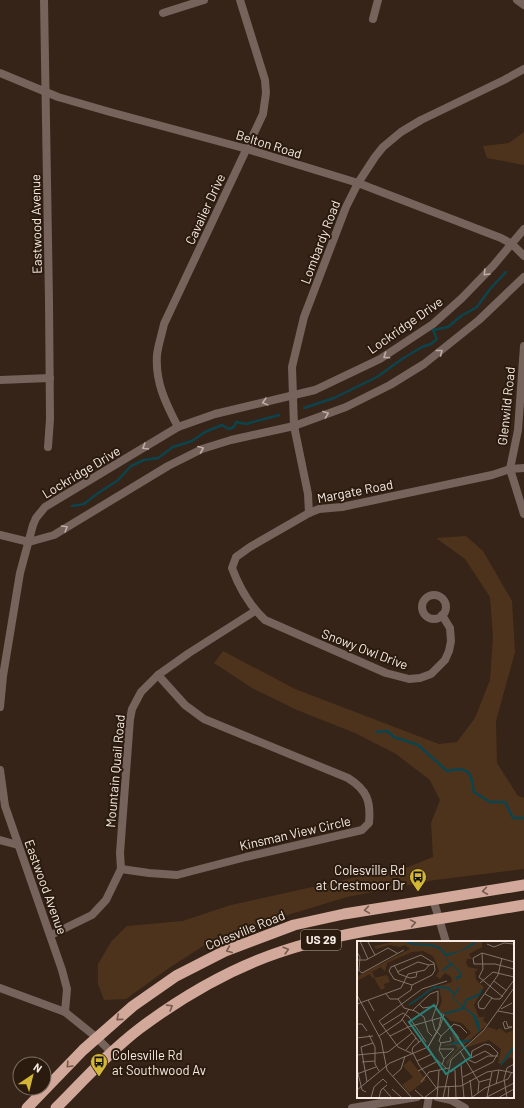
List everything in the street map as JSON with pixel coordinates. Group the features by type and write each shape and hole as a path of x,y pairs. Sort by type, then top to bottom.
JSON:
{"highway":[{"name":"Colesville Road","path":"27,1108 96,1037 133,1006 176,976 225,951 294,925 344,914 524,885"},
{"name":"US 29","path":"56,1108 112,1053 138,1030 197,990 239,968 283,951 332,937 524,905"}],"street":[{"name":"Eastwood Avenue","path":"44,0 50,378 48,447"},
{"path":"163,13 204,0"},
{"name":"Cavalier Drive","path":"178,427 161,392 158,378 157,355 164,324 263,114 266,93 265,80 240,0"},
{"path":"373,19 378,0"},
{"path":"517,0 524,4"},
{"name":"Lombardy Road","path":"309,513 308,494 294,426 292,367 304,317 344,214 358,183 379,152 401,132 421,120 524,69"},
{"name":"Belton Road","path":"0,73 58,97 247,149 358,183 501,238 512,244 524,256"},
{"name":"Lockridge Drive","path":"28,542 36,518 45,507 178,427 215,414 315,390 380,359 433,324 462,298 493,266 524,230"},
{"path":"0,535 28,542 54,535 168,466 202,449 244,437 294,426 346,407 390,385 424,364 479,320 524,277"},
{"name":"Glenwild Road","path":"524,348 518,430 510,469 524,514"},
{"path":"0,380 50,378"},
{"name":"Margate Road","path":"255,611 237,580 232,568 236,557 250,547 309,513 319,509 342,507 492,475 510,469 524,468"},
{"path":"0,706 1,676 20,573 28,542"},
{"name":"Snowy Owl Drive","path":"255,611 265,620 386,673 409,679 420,678 431,674 445,660 449,651 450,628 442,616"},
{"name":"Mountain Quail Road","path":"122,869 120,852 132,709 141,692 158,675 189,653 255,611"},
{"name":"Kinsman View Circle","path":"122,869 177,875 362,830 369,823 370,814 366,794 357,784 348,778 204,719 185,705 158,675"},
{"name":"Eastwood Avenue","path":"0,770 5,806 51,934 67,989 65,1012"},
{"path":"0,840 18,845"},
{"path":"51,934 92,915 106,900 122,869"},
{"path":"433,899 446,941"},
{"path":"0,988 65,1012 96,1037 112,1053"},
{"path":"352,1108 411,1098"},
{"path":"427,1108 429,1098"},
{"path":"442,1098 451,1100 465,1108"}],"shaded area":[{"path":"524,132 524,165 487,158 483,146 509,143"},
{"path":"466,536 483,551 512,601 515,652 496,721 497,763 518,796 524,798 524,869 435,880 347,897 268,921 208,943 169,968 126,999 104,1000 98,984 98,964 111,942 127,926 183,921 231,905 357,877 403,869 433,857 431,823 440,800 430,780 396,754 355,733 297,710 252,688 214,663 223,651 295,689 439,744 457,742 475,718 490,680 493,638 490,597 465,559 436,538"}],"waterway":[{"path":"304,408 334,398 377,377 402,359 422,347 431,344 437,339 433,330 448,327 461,316 477,307 490,289 506,272"},
{"path":"72,506 84,504 117,481 131,466 144,460 158,458 173,447 192,441 205,432 222,425 229,429 234,427 236,422 246,424 279,415"},
{"path":"377,732 387,731 394,737 418,745 447,771 460,769 468,772 471,777 474,792 490,802 505,802 513,818 524,818"}],"place":[{"name":"Colesville Rd at Crestmoor Dr","path":"418,892"},
{"name":"Colesville Rd at Southwood Av","path":"99,1077"}]}
